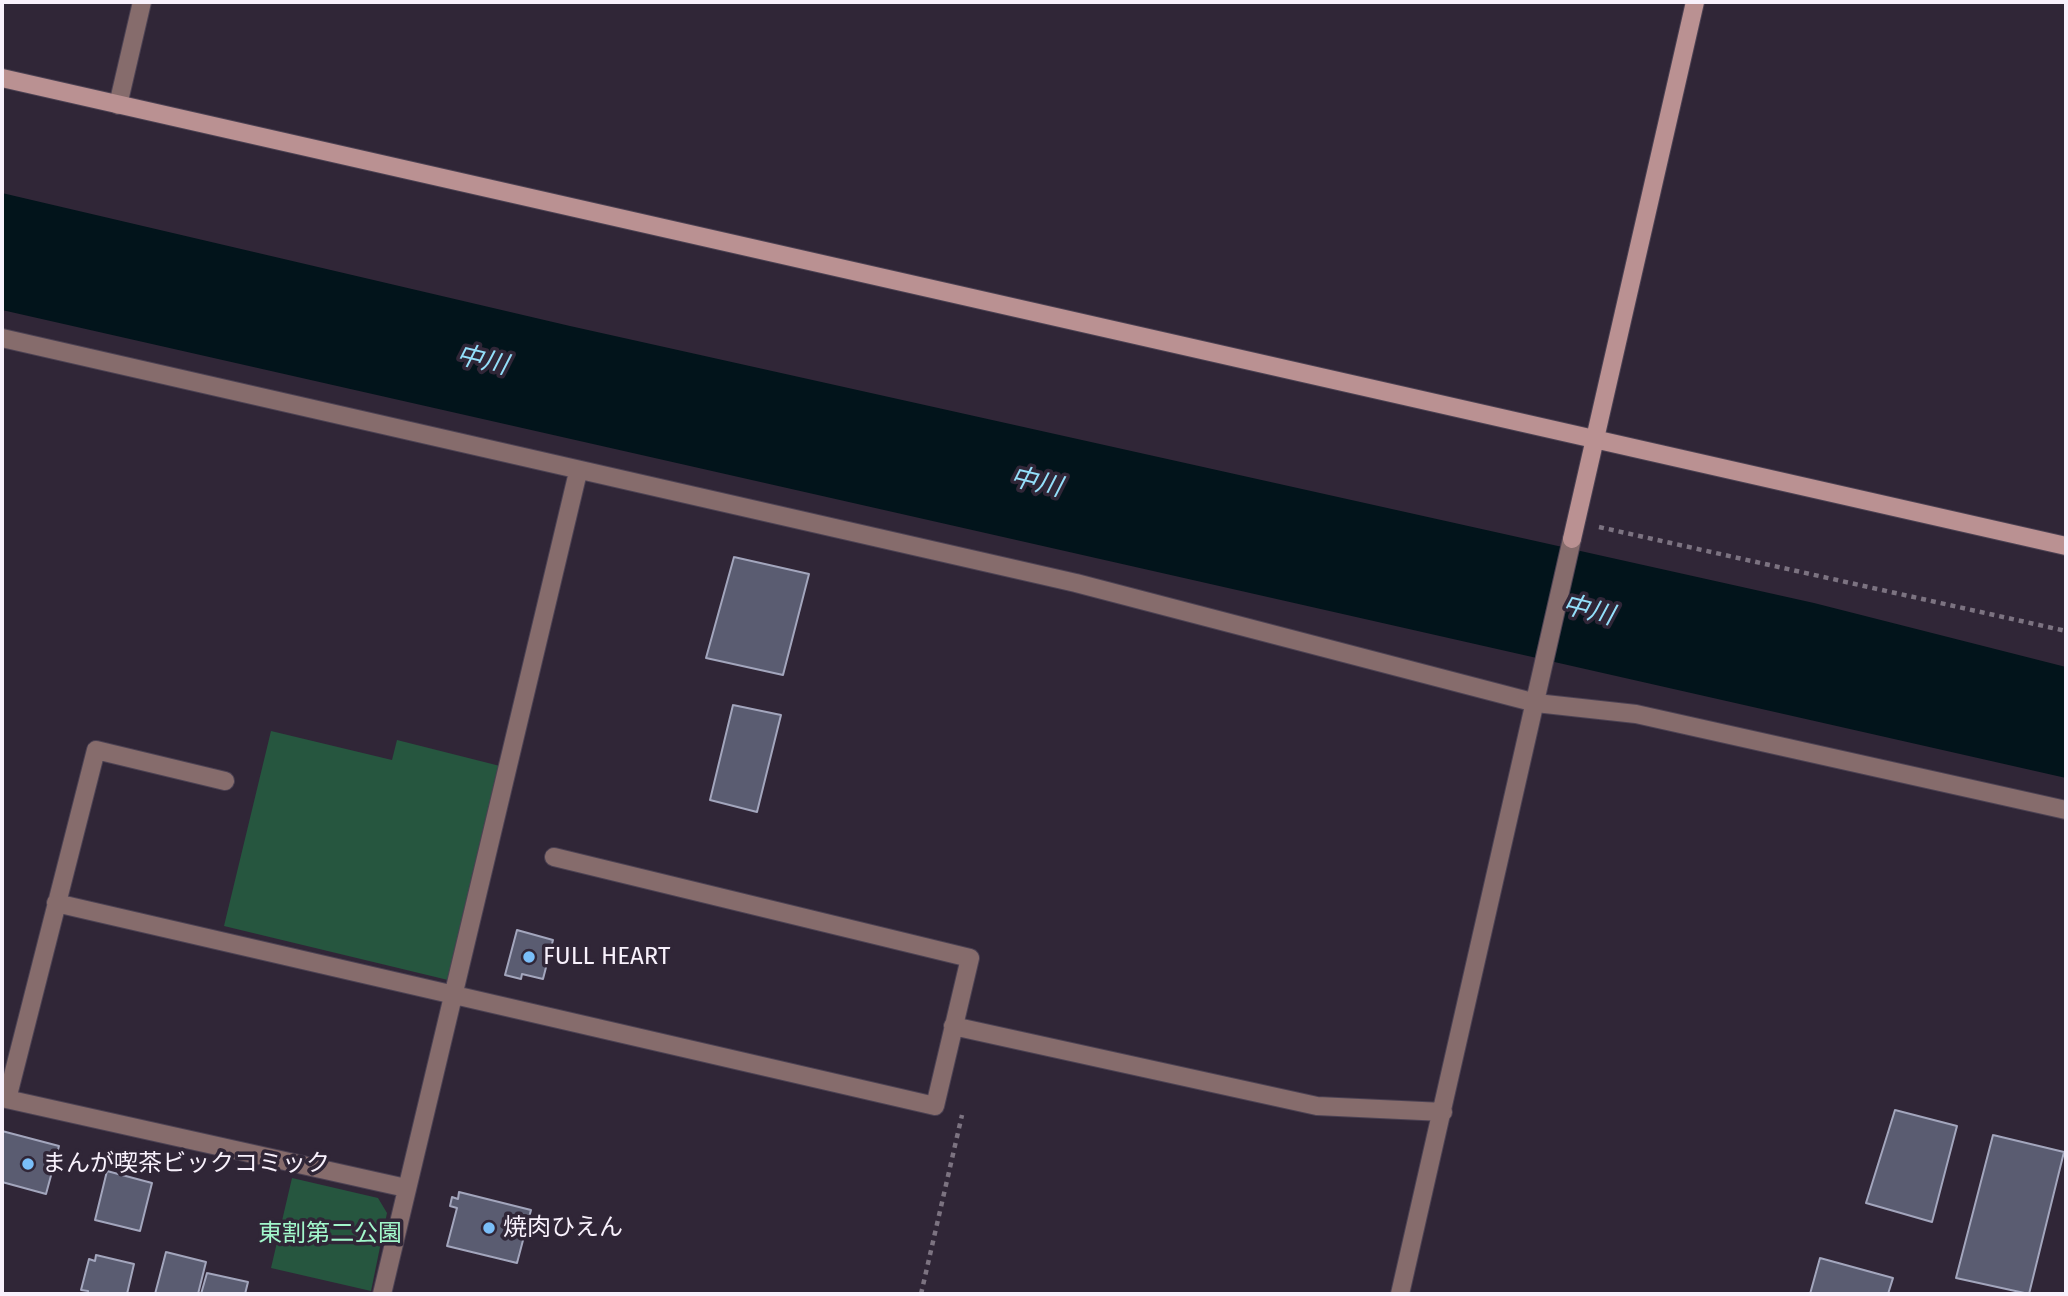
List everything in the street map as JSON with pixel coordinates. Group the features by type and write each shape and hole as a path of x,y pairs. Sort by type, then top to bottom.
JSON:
{"street":[{"path":"118,105 142,2"},
{"path":"1400,1294 1695,2"},
{"path":"2,78 2066,546"},
{"path":"2,338 579,472 1076,583 1536,703 1636,714 2066,810"},
{"path":"382,1294 579,472"},
{"path":"225,781 96,750 4,1099 406,1188"},
{"path":"56,904 935,1106 970,958 554,857"},
{"path":"953,1026 1317,1106 1443,1112"}],"path":[{"path":"1591,525 2066,631"},
{"path":"921,1294 962,1111"}],"green space":[{"path":"271,731 392,760 397,740 500,766 448,980 224,926"},
{"name":"東割第二公園","path":"292,1178 378,1198 387,1213 371,1291 271,1268"}],"water":[{"name":"中川","path":"2,193 570,326 1814,603 2066,667 2066,778 2,310"}],"building":[{"path":"734,557 809,574 783,675 706,658"},
{"path":"733,705 781,715 757,812 710,800"},
{"name":"FULL HEART","path":"517,930 553,940 543,979 522,974 521,979 505,975"},
{"path":"1895,1110 1957,1126 1932,1222 1866,1203"},
{"name":"まんが喫茶ビックコミック","path":"2,1131 59,1146 46,1194 2,1182"},
{"path":"1993,1135 2064,1152 2029,1294 1956,1278"},
{"path":"107,1171 152,1183 140,1231 95,1220"},
{"name":"焼肉ひえん","path":"459,1192 531,1210 517,1263 447,1246 457,1208 450,1206 452,1197 458,1199"},
{"path":"166,1252 206,1262 198,1294 155,1294"},
{"path":"96,1255 134,1264 127,1294 88,1294 88,1291 81,1290 89,1259 95,1261"},
{"path":"1820,1258 1893,1278 1888,1294 1810,1294"},
{"path":"207,1273 248,1282 245,1294 201,1294"}],"place":[{"name":"FULL HEART","path":"529,957"},
{"name":"まんが喫茶ビックコミック","path":"28,1164"},
{"name":"焼肉ひえん","path":"489,1228"}]}
